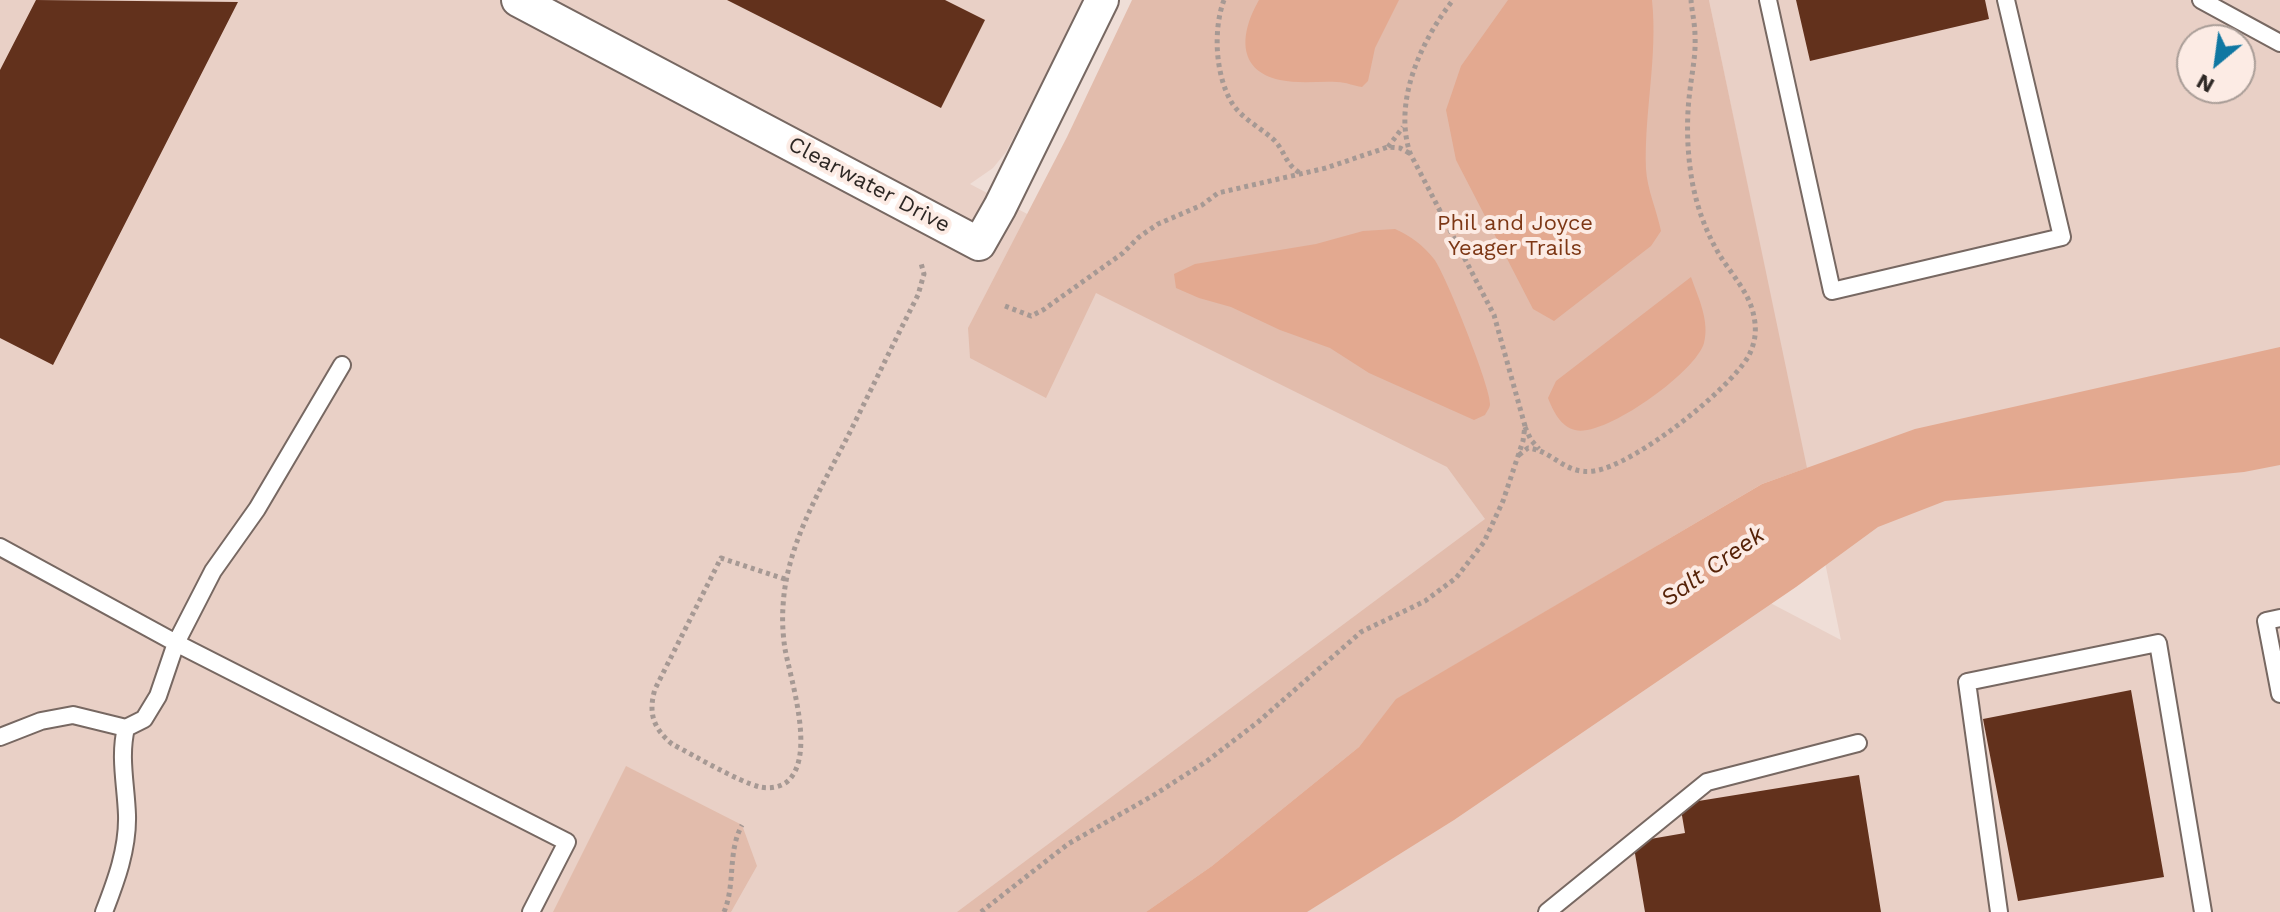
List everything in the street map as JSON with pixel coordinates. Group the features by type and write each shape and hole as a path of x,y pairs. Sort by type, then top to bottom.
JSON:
{"street":[{"name":"Clearwater Drive","path":"518,0 979,244 1102,0"}],"lane":[{"path":"1768,0 1832,291 2062,237 2006,0"},
{"path":"2201,0 2280,43"},
{"path":"0,737 41,721 73,715 126,728 144,719 158,696 176,643 213,571 257,509 342,365"},
{"path":"0,547 176,643 567,842 531,912"},
{"path":"2280,618 2266,621 2280,694"},
{"path":"1999,912 1967,682 2158,643 2203,912"},
{"path":"104,912 124,854 127,818 122,746 126,728"},
{"path":"1547,912 1707,782 1858,743"}],"path":[{"path":"1224,0 1219,13 1218,46 1222,78 1231,102 1245,118 1276,142 1287,163 1300,173"},
{"path":"1453,0 1422,50 1409,88 1404,126 1410,153 1494,315 1531,440 1539,450 1573,471 1594,471 1619,464 1663,435 1715,395 1748,357 1756,338 1754,314 1745,292 1719,255 1701,220 1692,179 1687,132 1695,33 1691,0"},
{"path":"1388,147 1404,126"},
{"path":"1005,306 1031,316 1043,310 1158,224 1202,205 1218,193 1326,168 1388,147 1410,153"},
{"path":"1278,179 1287,163"},
{"path":"785,579 721,558 655,689 651,703 652,719 660,734 672,744 761,787 777,787 789,780 796,766 800,743 800,713 785,647 785,579 811,510 922,284 924,274 921,263"},
{"path":"981,912 1068,844 1207,761 1258,722 1361,632 1425,601 1456,578 1484,542 1503,501 1519,455 1525,426"},
{"path":"1519,455 1528,448 1539,450"},
{"path":"724,912 732,883 734,839 742,825"}],"shaded area":[{"path":"0,0 1084,0 1006,152 993,168 970,184 1841,640 1709,0 2280,0 2280,912 0,912"}],"green space":[{"name":"Phil and Joyce Yeager Trails","path":"1132,0 1709,0 1807,468 1762,484 1397,699 1359,747 1212,866 1146,912 957,912 1485,519 1447,467 1096,293 1046,398 970,358 968,328 1067,137"},
{"path":"626,766 742,825 757,866 731,912 553,912"}],"water":[{"path":"1259,0 1399,0 1375,48 1368,81 1362,87 1340,82 1280,80 1255,68 1246,48 1246,36"},
{"path":"1508,0 1652,0 1653,42 1646,169 1661,231 1651,246 1554,321 1533,309 1456,160 1446,110 1461,66"},
{"path":"1395,229 1416,241 1434,259 1457,307 1476,355 1490,404 1485,415 1474,420 1369,373 1330,348 1176,288 1174,274 1195,264 1316,244 1363,231"},
{"path":"1691,277 1702,309 1705,335 1704,343 1685,370 1647,400 1606,424 1589,430 1566,426 1548,398 1556,381"},
{"name":"Salt Creek","path":"2280,347 2280,465 2244,472 1945,501 1878,527 1796,587 1454,820 1307,912 1146,912 1212,866 1359,747 1396,699 1762,484 1915,429"}],"building":[{"path":"36,0 238,2 53,365 0,338 0,70"},
{"path":"727,0 945,0 985,20 941,108"},
{"path":"1796,0 1985,0 1989,19 1810,61"},
{"path":"2131,690 2164,877 2018,901 1983,719"},
{"path":"1859,775 1881,912 1645,912 1633,842 1685,833 1680,804"}]}
